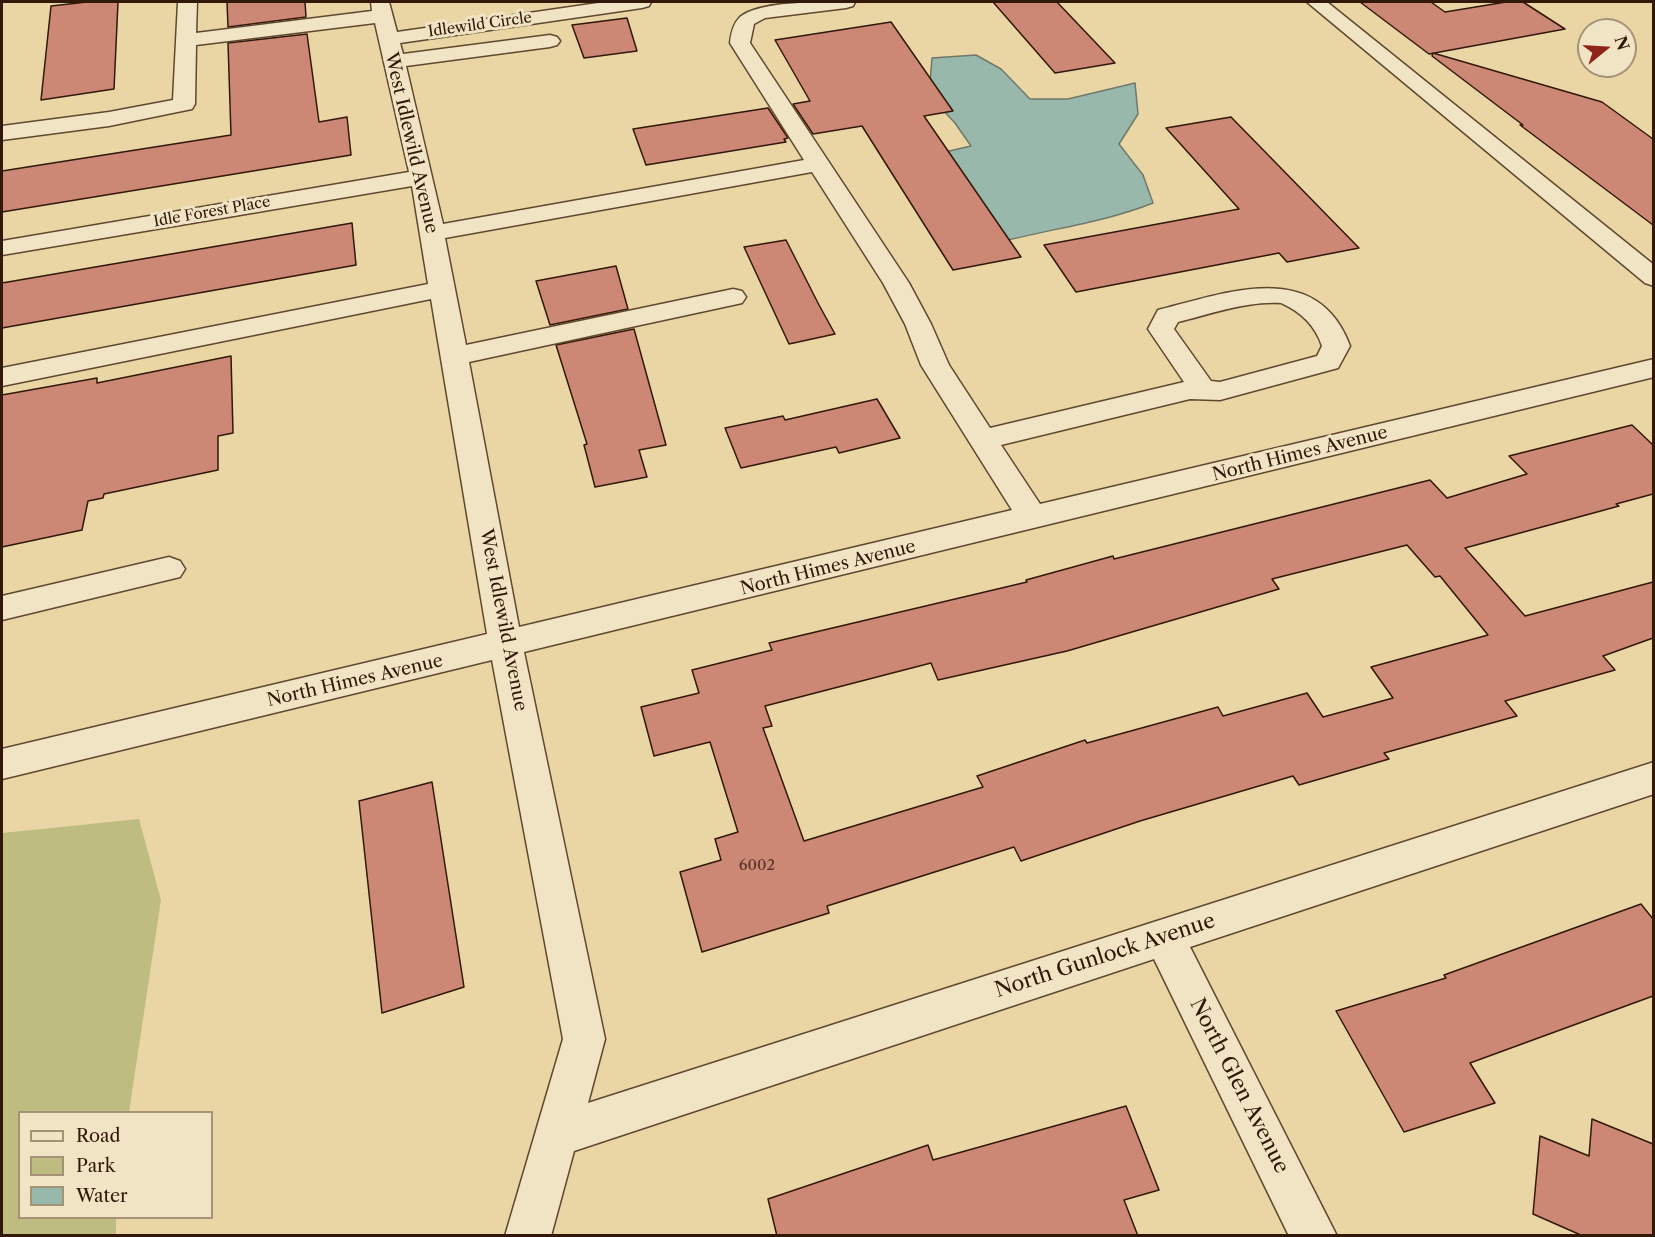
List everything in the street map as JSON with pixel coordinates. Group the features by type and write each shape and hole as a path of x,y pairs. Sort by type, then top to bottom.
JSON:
{"street":[{"path":"2,133 109,119 183,104 187,2"},
{"name":"Idlewild Circle","path":"386,29 642,2"},
{"path":"846,2 766,12 748,19 742,28 740,43 896,283 918,324 935,365 1033,518"},
{"path":"1316,2 1653,278"},
{"path":"186,40 386,29 550,41"},
{"name":"West Idlewild Avenue","path":"386,29 422,177 506,645 584,1039 528,1236"},
{"path":"432,232 819,164"},
{"name":"Idle Forest Place","path":"2,248 422,177"},
{"path":"2,377 442,289"},
{"path":"983,440 1190,390 1220,391 1328,362 1336,346 1334,336 1310,308 1282,295 1265,295 1167,316 1161,329 1203,390"},
{"path":"454,356 734,297"},
{"name":"North Himes Avenue","path":"2,764 1651,371"},
{"path":"2,608 169,569"},
{"name":"North Gunlock Avenue","path":"557,1135 1653,778"},
{"name":"North Glen Avenue","path":"1163,936 1314,1236"}],"green space":[{"path":"139,819 161,900 129,1111 18,1111 18,1219 116,1219 116,1235 2,1235 2,833"}],"water":[{"path":"976,55 1001,69 1030,99 1068,99 1135,83 1138,114 1119,144 1143,175 1153,203 1095,221 997,243 932,155 971,146 955,123 929,95 932,58"}],"building":[{"path":"87,2 118,2 114,89 41,100 51,6"},
{"path":"227,2 305,2 306,17 228,27"},
{"path":"993,2 1057,2 1115,63 1055,73"},
{"path":"1360,2 1431,2 1445,12 1506,2 1523,2 1565,29 1429,54"},
{"path":"627,18 637,51 584,58 572,25"},
{"path":"891,22 953,111 924,116 1021,257 953,270 862,126 813,134 793,104 810,101 775,40"},
{"path":"307,34 319,122 347,117 351,155 2,212 2,171 231,135 228,43"},
{"path":"1433,53 1602,102 1653,139 1653,225 1520,125 1523,125 1432,56"},
{"path":"768,108 788,138 784,139 786,142 646,165 633,129"},
{"path":"1231,117 1359,248 1287,262 1279,253 1076,292 1044,245 1239,209 1166,128"},
{"path":"352,223 356,265 2,328 2,283"},
{"path":"786,240 835,334 789,344 744,247"},
{"path":"616,266 628,309 550,325 536,281"},
{"path":"634,329 666,445 639,450 647,477 595,487 584,445 587,444 556,345"},
{"path":"231,356 233,433 218,436 218,470 104,494 103,498 88,501 82,530 2,547 2,395 97,378 97,383"},
{"path":"877,399 900,438 839,453 836,447 741,468 725,428 783,416 785,420"},
{"path":"1632,425 1653,445 1653,494 1616,504 1619,506 1465,548 1525,616 1653,582 1653,638 1603,656 1615,670 1505,701 1517,716 1384,753 1389,759 1299,785 1293,776 1140,821 1021,861 1014,847 827,906 829,913 702,952 680,872 721,860 715,839 738,832 710,742 654,756 641,707 699,693 692,670 772,650 769,643 1027,582 1026,580 1113,556 1114,559 1430,480 1447,498 1527,474 1509,456","holes":["1407,545 1435,577 1440,576 1488,635 1371,667 1393,698 1323,717 1307,693 1223,716 1218,707 1087,743 1085,740 977,776 983,787 804,841 763,728 772,726 765,706 931,663 938,680 1067,651 1279,589 1272,579"]},
{"path":"432,782 464,987 382,1013 359,801"},
{"path":"1641,904 1653,919 1653,996 1470,1063 1495,1103 1404,1132 1336,1011 1446,978 1444,975"},
{"path":"1126,1106 1159,1190 1124,1200 1138,1236 777,1236 768,1199 928,1145 933,1160"},
{"path":"1592,1119 1653,1144 1653,1236 1583,1236 1533,1214 1540,1136 1589,1156"}]}
